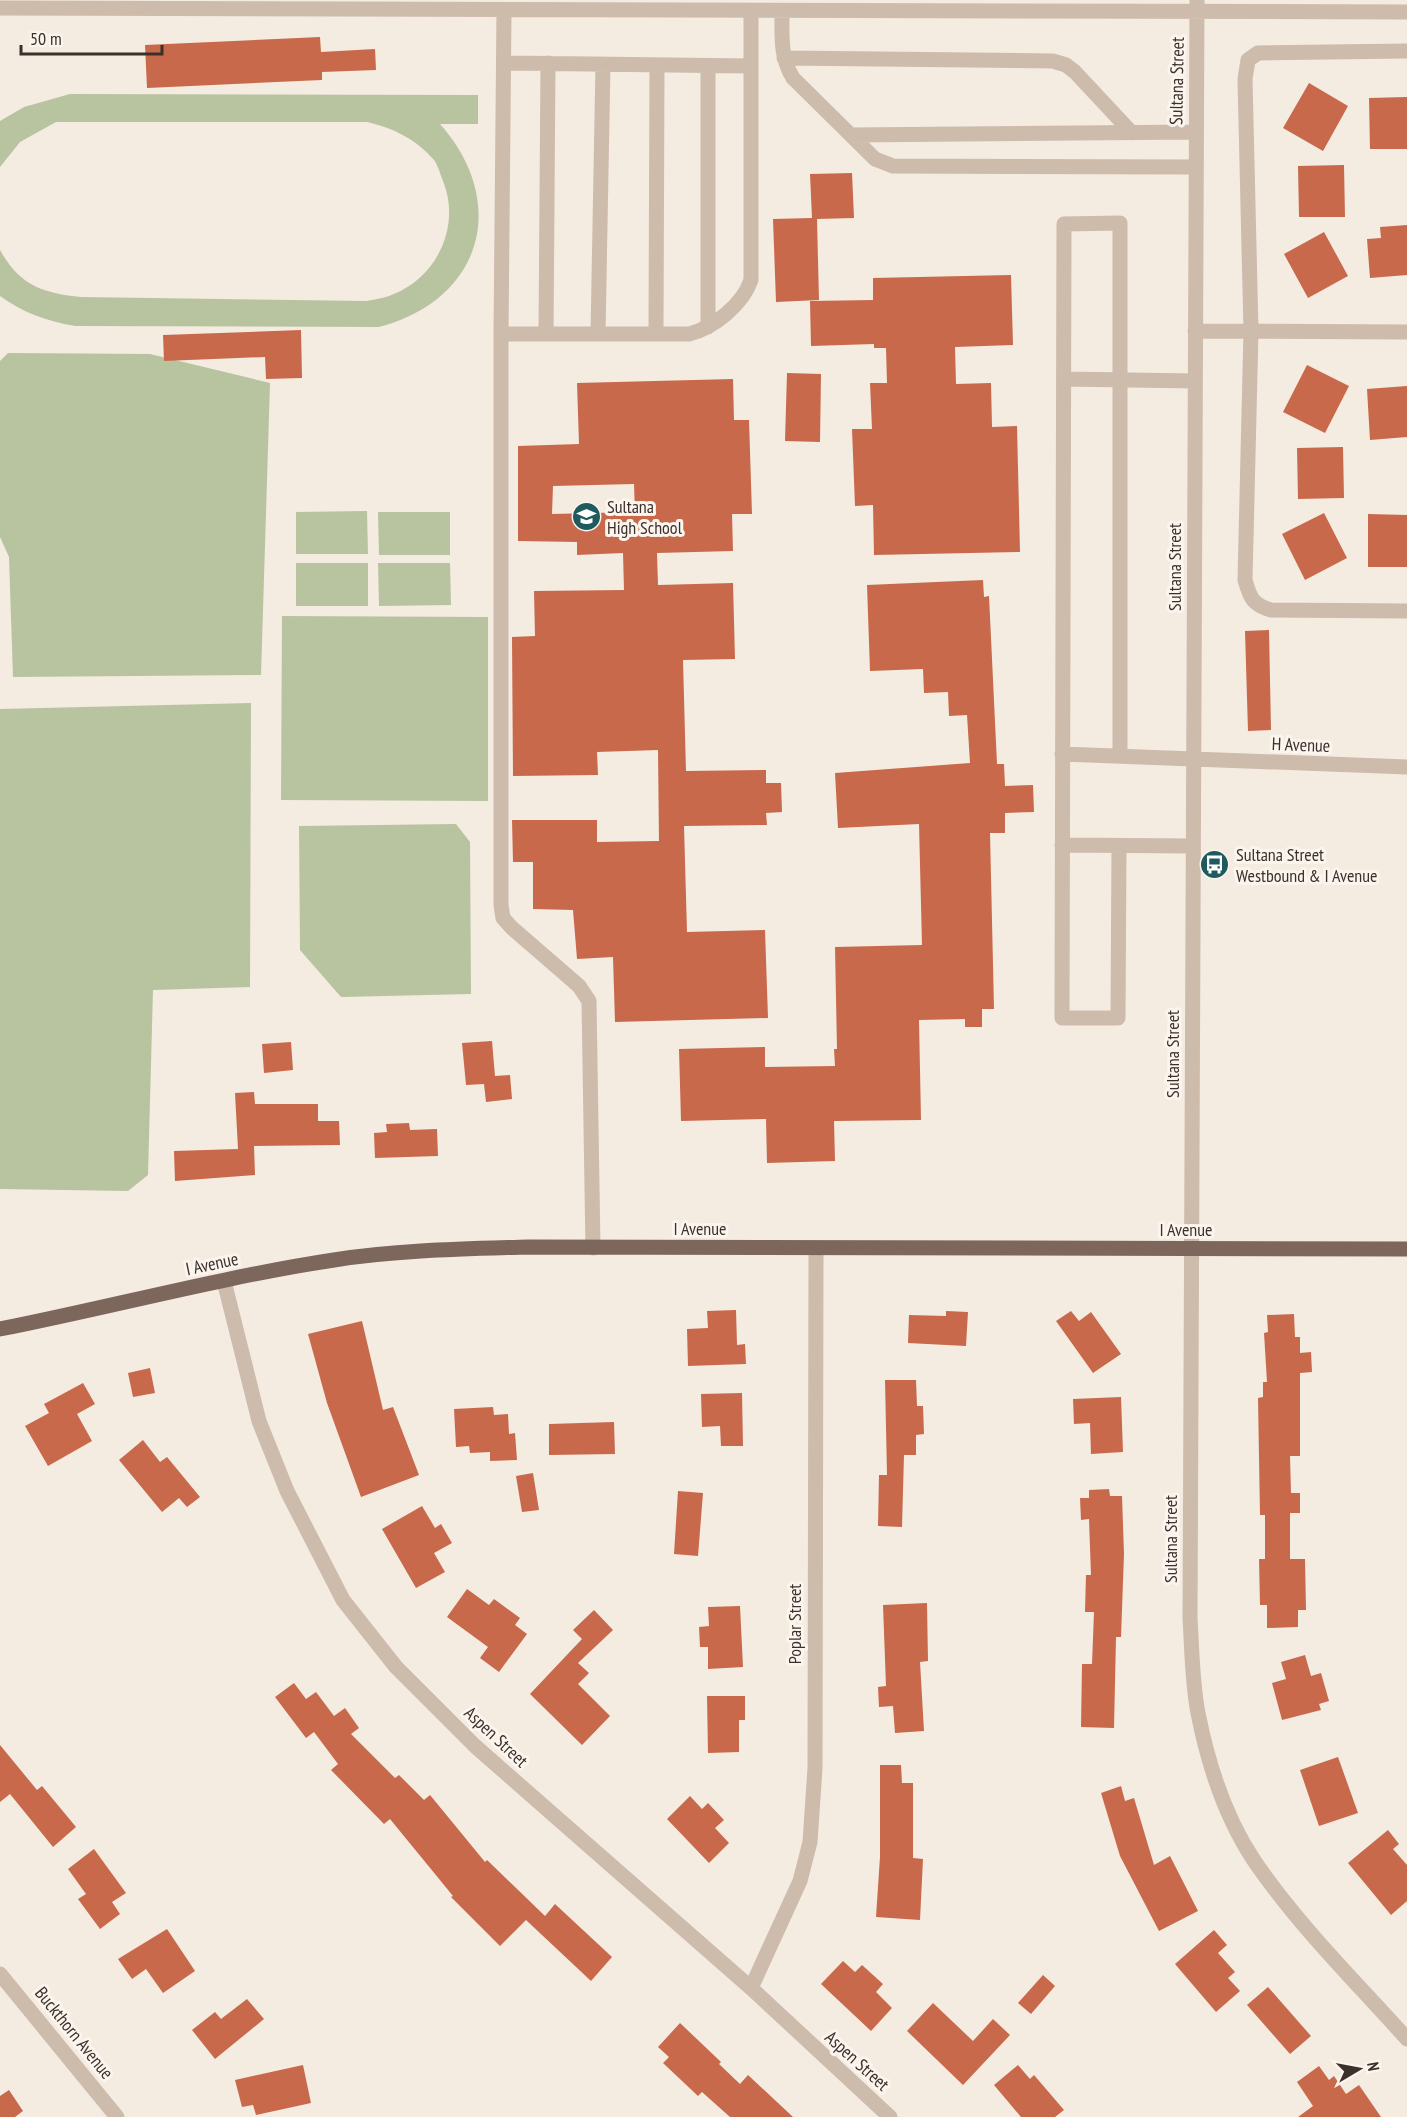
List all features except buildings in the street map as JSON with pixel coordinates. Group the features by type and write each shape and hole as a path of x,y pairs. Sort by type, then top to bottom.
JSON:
{"main road":[{"name":"I Avenue","path":"0,1329 224,1281 334,1260 389,1254 507,1248 1407,1249"}],"street":[{"path":"0,8 782,12 1197,5 1407,12"},
{"name":"Sultana Street","path":"1197,5 1190,1618 1198,1713 1212,1765 1230,1815 1254,1860 1284,1901 1407,2039"},
{"path":"504,11 501,334 501,905 503,918 512,928 579,986 589,1001 593,1248"},
{"path":"501,334 689,334 708,327 746,295 752,280 751,12"},
{"path":"782,12 784,58 794,78 875,159 893,166 1196,167"},
{"path":"1407,51 1258,53 1248,60 1245,79 1251,331 1245,580 1250,599 1257,606 1271,610 1407,611"},
{"path":"784,58 1053,61 1066,65 1075,72 1132,133"},
{"path":"504,63 751,66"},
{"path":"546,334 548,63"},
{"path":"598,334 603,64"},
{"path":"657,65 657,334"},
{"path":"708,66 708,327"},
{"path":"852,135 1196,132"},
{"path":"1119,846 1118,1017 1062,1018 1064,224 1120,223 1120,755"},
{"path":"1195,332 1407,332"},
{"path":"1064,379 1195,381"},
{"name":"H Avenue","path":"1062,754 1120,755 1193,761 1407,767"},
{"path":"1062,845 1192,846"},
{"name":"Poplar Street","path":"752,1988 800,1881 810,1842 815,1768 816,1249"},
{"name":"Aspen Street","path":"224,1281 259,1421 304,1529 343,1600 396,1667 475,1746 752,1988 890,2117"},
{"name":"Buckthorn Avenue","path":"0,1974 117,2117"}],"green space":[{"path":"70,94 478,95 478,124 440,124 462,154 474,185 479,216 474,245 462,272 442,295 414,314 379,327 75,326 36,316 0,296 0,250 16,272 34,286 55,293 81,297 367,301 394,294 423,275 434,262 447,231 448,198 434,160 404,135 367,122 56,122 20,142 0,167 0,121 24,107"},
{"path":"8,353 150,354 270,383 261,675 13,677 9,557 0,537 0,361"},
{"path":"367,511 368,554 296,554 296,512"},
{"path":"378,512 450,512 450,555 379,555"},
{"path":"296,563 368,563 368,606 296,606"},
{"path":"378,563 450,563 451,605 379,606"},
{"path":"282,616 488,617 488,801 281,800"},
{"path":"251,703 250,987 153,990 148,1175 128,1191 0,1189 0,709"},
{"path":"456,824 470,842 471,994 341,997 300,950 299,826"}],"place":[{"name":"Sultana High School","path":"586,517"},
{"name":"Sultana Street Westbound & I Avenue","path":"1215,865"}]}
